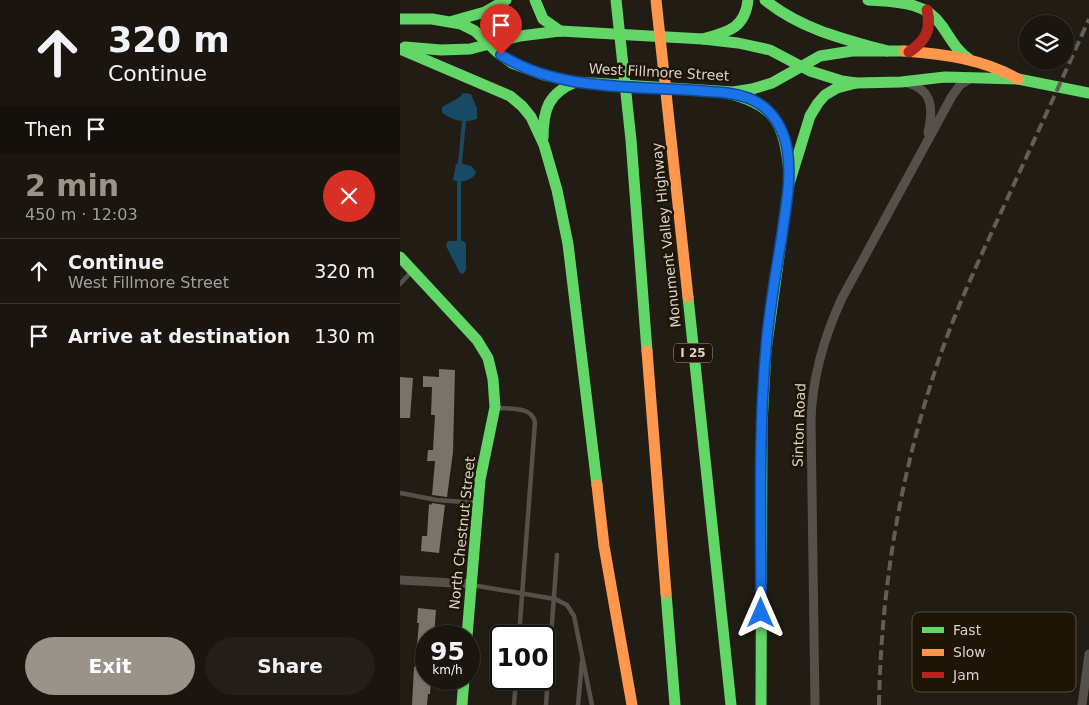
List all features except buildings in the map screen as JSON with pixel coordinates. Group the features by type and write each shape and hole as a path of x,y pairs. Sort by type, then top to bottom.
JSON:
{"main road":[{"path":"453,21 485,12 506,0"},
{"path":"535,0 543,19 553,28 560,31"},
{"name":"Monument Valley Highway","path":"616,0 631,140 675,705"},
{"name":"Monument Valley Highway","path":"656,0 731,705"},
{"path":"703,39 724,33 739,25 747,10 748,0"},
{"path":"764,0 784,15 804,26 887,52"},
{"path":"868,0 924,5 939,20 953,46 969,59"},
{"path":"908,52 919,44 928,32 930,22 924,5"},
{"name":"West Fillmore Street","path":"400,19 424,18 453,21 473,29 501,55 522,67 544,75 576,82 708,92 743,91 783,78 812,59 831,53 887,52 908,52 969,59 998,68 1018,79"},
{"name":"West Fillmore Street","path":"400,48 457,50 475,48 520,36 560,31 703,39 757,46 781,54 818,75 856,83 901,82 934,77 1018,79 1087,92"},
{"path":"400,48 510,96 531,117 544,145 561,206 570,253 604,546 632,705"},
{"path":"544,145 544,120 548,103 560,90 576,82"},
{"path":"761,705 761,460 764,362 790,184 804,132 814,108 830,92 856,83"},
{"path":"722,92 752,100 762,105 774,117 782,129 786,145 790,184"},
{"name":"North Chestnut Street","path":"400,257 464,324 484,351 493,379 495,408 482,466 468,625"},
{"path":"462,705 463,690"}],"street":[{"name":"Sinton Road","path":"815,705 811,421 813,391 818,363 842,298 926,142 958,88 965,81 973,78"},
{"name":"Sinton Road","path":"901,82 920,88 930,101 931,118 926,142"},
{"path":"400,580 471,584"},
{"path":"1082,705 1089,654"}],"lane":[{"path":"400,284 412,270"},
{"path":"495,408 528,412 534,417 535,422 520,625"},
{"path":"400,492 437,500 478,503"},
{"path":"546,705 557,555"},
{"path":"471,584 554,599 562,602 571,610 592,705"},
{"path":"578,705 582,656"},
{"path":"514,705 515,690"}],"water":[{"path":"463,93 471,94 477,109 477,119 468,121 458,120 442,112 442,107 460,97"},
{"path":"460,163 471,166 476,172 475,175 465,181 453,180 456,164"},
{"path":"449,241 463,241 466,243 466,270 463,274 460,273 446,246"}],"waterway":[{"path":"460,163 464,121"},
{"path":"459,182 459,241"}],"railway":[{"path":"879,705 884,620 894,536 911,453 922,412 942,350 966,289 1089,19"}],"traffic: fast":[{"path":"453,21 485,12 506,0"},
{"path":"535,0 543,19 560,31"},
{"path":"616,0 631,140 647,351"},
{"path":"703,39 727,31 739,23 746,10 748,0"},
{"path":"765,0 793,19 808,26 887,51"},
{"path":"868,0 889,1 919,7 935,18 957,48 969,59"},
{"path":"400,19 432,19 461,24 475,31 512,63 561,79 576,82 733,92 772,83 820,56 852,51 904,51"},
{"path":"405,47 441,50 470,49 520,36 560,31 703,39 738,43 770,50 810,71 842,81 856,83 901,82 945,77 1018,79 1089,93"},
{"path":"400,49 510,96 531,117 544,145 557,190 568,244 597,485"},
{"path":"543,138 544,119 553,97 559,91 576,82"},
{"path":"761,705 762,424 766,350 789,184 810,116 818,103 825,95 837,88 856,83"},
{"path":"722,92 754,102 773,117 784,139 789,172"},
{"path":"400,257 477,340 488,358 493,379 495,407 480,480 468,625"},
{"path":"688,297 731,705"},
{"path":"666,593 675,705"},
{"path":"462,705 463,690"}],"traffic: slow":[{"path":"656,0 688,297"},
{"path":"904,51 934,54 977,62 1018,79"},
{"path":"647,351 666,593"},
{"path":"597,485 604,546 632,705"}],"traffic: jam":[{"path":"909,52 919,44 926,34 929,23 927,10"}],"route":[{"path":"501,55 512,63 544,75 576,82 722,92 748,98 766,108 782,129 788,151 790,184 764,362 761,460 761,613"}]}
